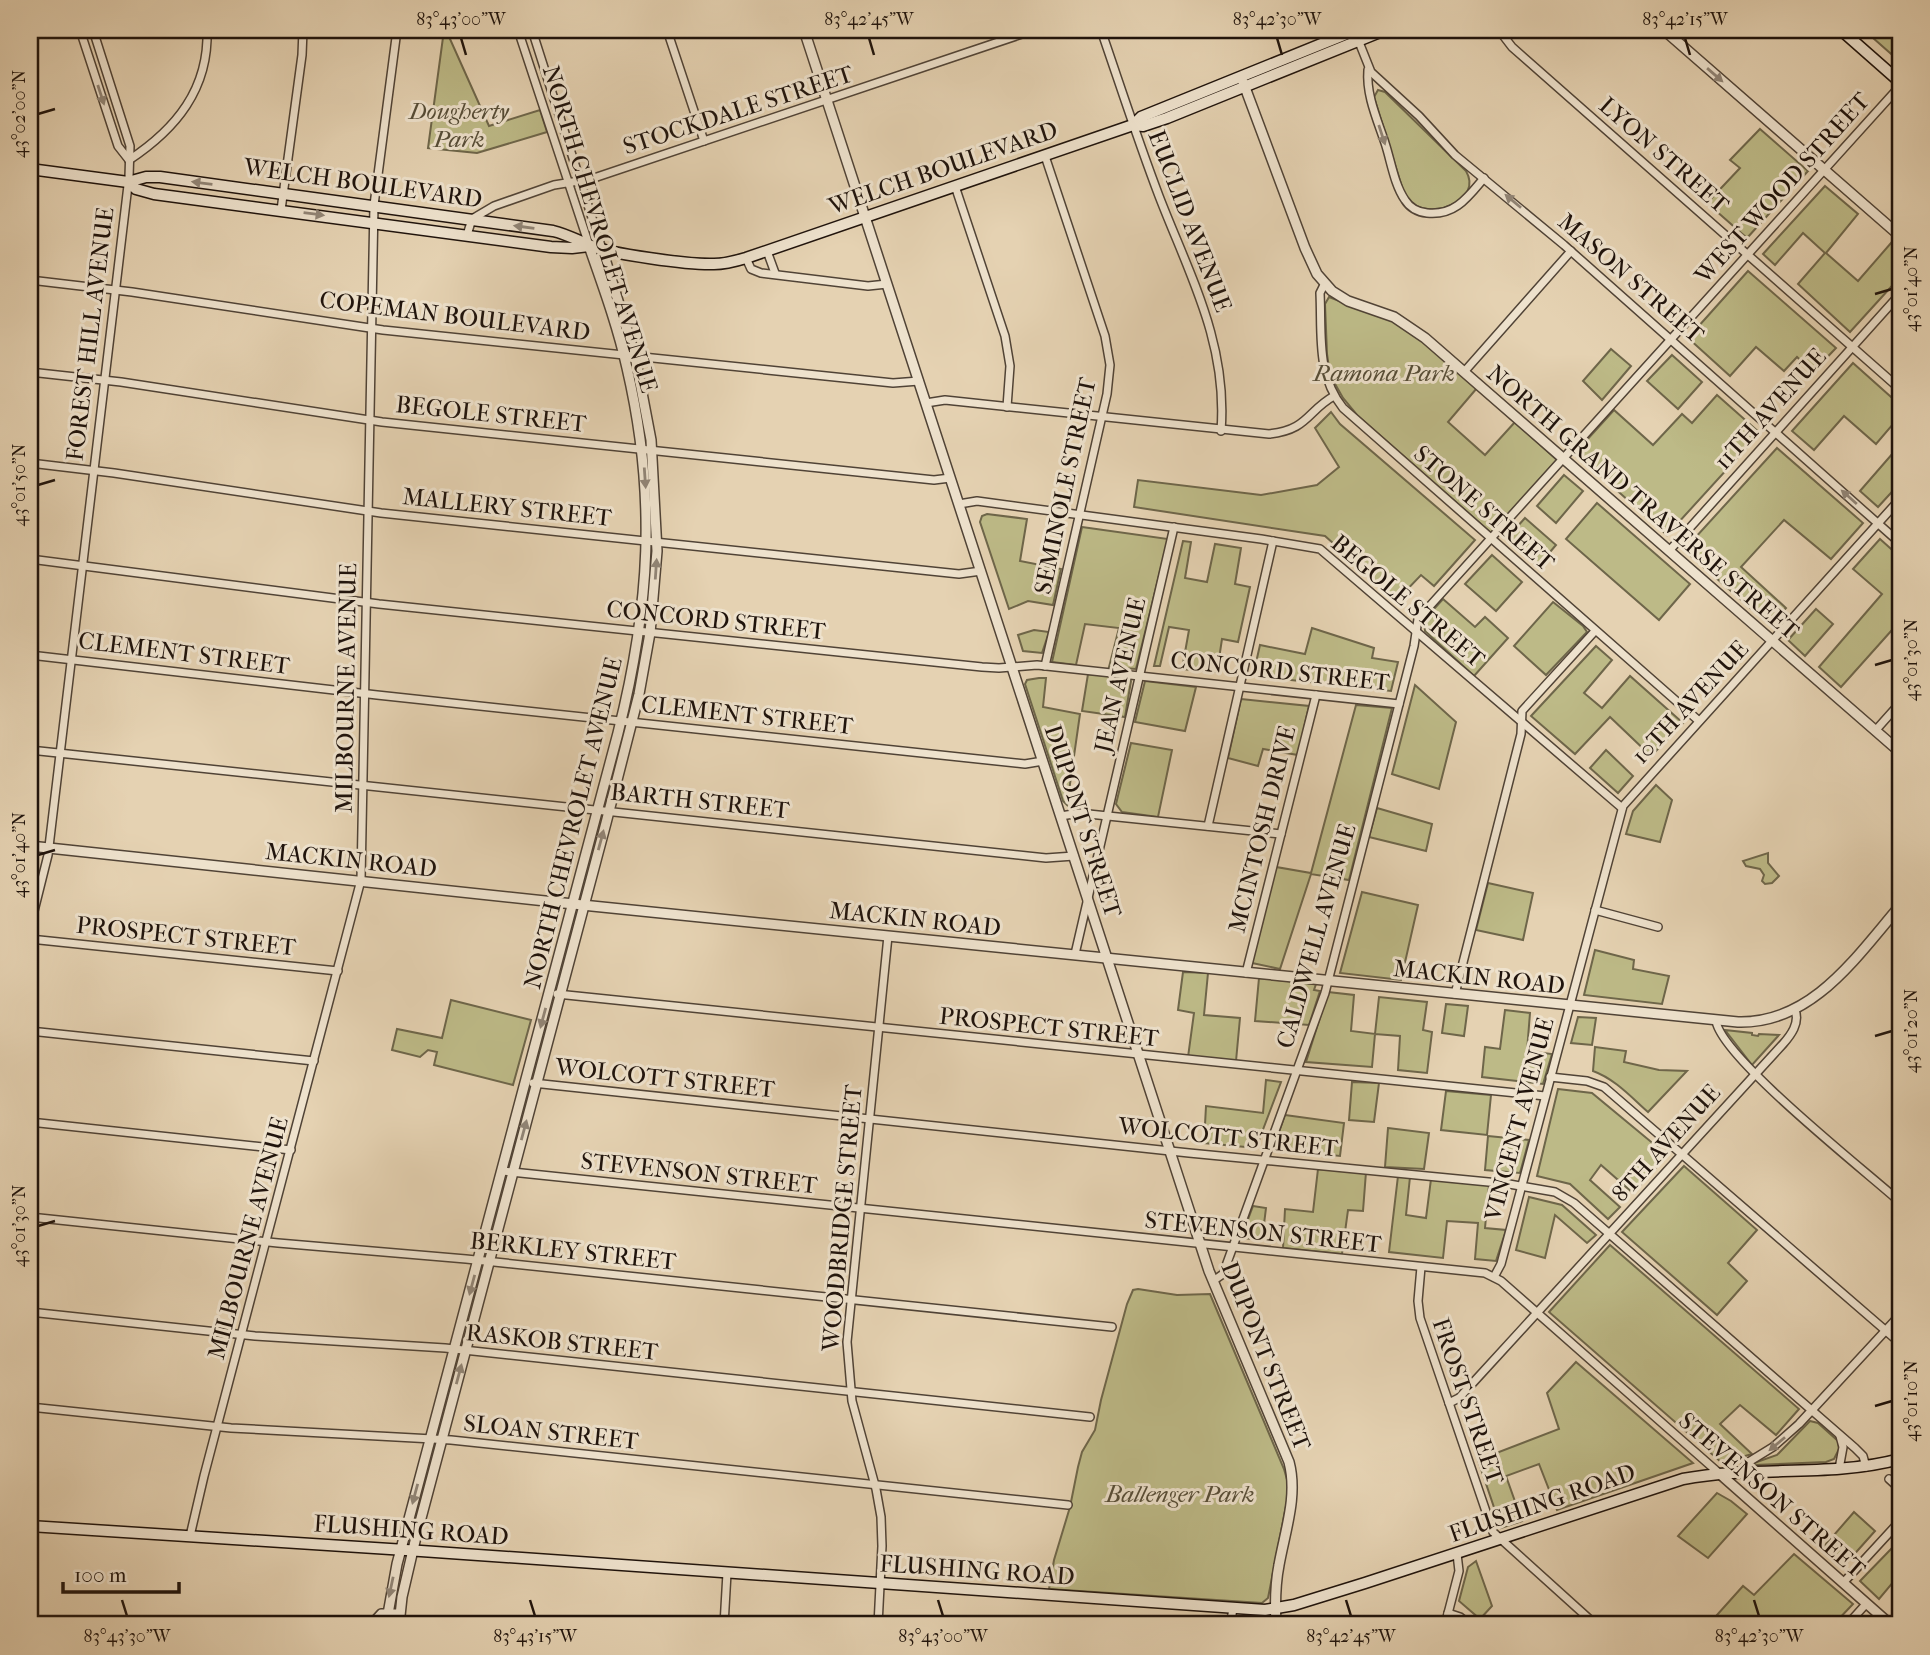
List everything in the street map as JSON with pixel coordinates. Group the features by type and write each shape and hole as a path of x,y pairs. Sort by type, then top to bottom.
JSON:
{"main road":[{"name":"WELCH BOULEVARD","path":"128,182 147,193 557,248 589,246 708,264 723,263 767,251 1133,125 1144,116 1243,82 1356,32 1385,30"},
{"path":"1841,30 1898,78"},
{"name":"WELCH BOULEVARD","path":"30,169 128,182 153,177 374,205 553,231 577,238 589,246"},
{"name":"FLUSHING ROAD","path":"30,1526 413,1550 1233,1609 1275,1609 1457,1554 1670,1482 1720,1474 1866,1467 1900,1460"}],"street":[{"path":"80,30 118,146 129,160 168,131 187,106 204,63 206,30"},
{"name":"FOREST HILL AVENUE","path":"30,927 48,848 128,182 129,142 93,30"},
{"path":"282,210 303,30"},
{"name":"MILBOURNE AVENUE","path":"190,1536 361,880 374,205 397,30"},
{"name":"NORTH CHEVROLET AVENUE","path":"386,1625 400,1550 478,1261 559,994 632,722 650,633 657,542 647,450 624,355 518,30"},
{"name":"NORTH CHEVROLET AVENUE","path":"531,30 635,356 646,407 647,450 647,541 640,632 621,721 549,993 531,1083"},
{"path":"667,30 704,141"},
{"name":"DUPONT STREET","path":"804,30 1213,1281 1292,1474 1292,1500 1276,1585 1276,1625"},
{"name":"STOCKDALE STREET","path":"472,219 501,203 568,182 581,181 1034,30"},
{"name":"EUCLID AVENUE","path":"1101,30 1161,202 1193,274 1207,314 1219,371 1221,431"},
{"name":"LYON STREET","path":"1499,30 1512,47 1900,389"},
{"path":"1664,30 1900,236"},
{"name":"MASON STREET","path":"1356,32 1368,69 1455,155 1572,251 1900,542"},
{"path":"1368,69 1370,96 1399,188 1408,205 1425,212 1452,210 1464,202 1484,178"},
{"name":"WEST WOOD STREET","path":"1416,631 1419,618 1824,170 1898,78"},
{"path":"1243,82 1305,248 1324,285"},
{"name":"SEMINOLE STREET","path":"1045,156 1105,336 1109,376 1102,418 1045,666"},
{"path":"955,186 1005,336 1010,366 1007,407"},
{"path":"467,235 472,219"},
{"path":"767,251 775,274"},
{"path":"1464,372 1572,251"},
{"path":"746,258 754,271 868,286 887,284"},
{"name":"COPEMAN BOULEVARD","path":"30,280 372,328 894,383 919,381"},
{"name":"NORTH GRAND TRAVERSE STREET","path":"1324,285 1345,299 1404,323 1464,372 1900,752"},
{"name":"STONE STREET","path":"1324,285 1320,293 1321,352 1334,396 1357,422 1699,721"},
{"name":"11TH AVENUE","path":"1669,551 1900,294"},
{"name":"BEGOLE STREET","path":"30,372 104,380 370,420 934,480 950,478"},
{"path":"926,403 941,400 1262,434 1283,432 1304,422 1334,396"},
{"name":"MALLERY STREET","path":"30,464 368,511 951,573 981,571"},
{"name":"10TH AVENUE","path":"1622,808 1636,789 1900,499"},
{"name":"BEGOLE STREET","path":"959,504 977,501 1311,546 1325,552 1622,808"},
{"name":"JEAN AVENUE","path":"1075,954 1174,527"},
{"path":"1208,826 1273,541"},
{"name":"CONCORD STREET","path":"30,559 367,602 640,632 982,667 1045,666 1399,704"},
{"name":"CALDWELL AVENUE","path":"1213,1281 1222,1276 1328,981 1416,631"},
{"path":"1455,994 1521,734 1524,707 1595,631"},
{"name":"CLEMENT STREET","path":"30,655 365,694 1025,764 1043,761"},
{"name":"MCINTOSH DRIVE","path":"1246,973 1316,695"},
{"path":"1875,731 1900,704"},
{"name":"BARTH STREET","path":"30,750 1046,858 1074,856"},
{"name":"VINCENT AVENUE","path":"1494,1277 1501,1264 1622,808"},
{"path":"1060,816 1074,813 1281,834"},
{"name":"MACKIN ROAD","path":"30,846 1716,1020 1760,1021 1795,1010"},
{"path":"1795,1010 1829,985 1900,906"},
{"path":"1595,910 1658,927"},
{"name":"WOODBRIDGE STREET","path":"878,1625 882,1530 875,1485 850,1391 847,1352 850,1300 888,936"},
{"name":"PROSPECT STREET","path":"30,939 338,971"},
{"name":"PROSPECT STREET","path":"549,993 1545,1096"},
{"name":"8TH AVENUE","path":"1449,1403 1459,1398 1755,1075 1789,1036 1797,1019 1795,1010"},
{"path":"1716,1020 1721,1034 1755,1075 1900,1202"},
{"path":"30,1031 314,1061"},
{"path":"1550,1077 1600,1085 1900,1343"},
{"name":"WOLCOTT STREET","path":"531,1083 1170,1151 1522,1185 1564,1196 1861,1453 1866,1467"},
{"path":"30,1122 291,1150"},
{"name":"NORTH CHEVROLET AVENUE","path":"398,1625 413,1550 489,1262 507,1172"},
{"name":"STEVENSON STREET","path":"507,1172 1475,1272 1494,1277 1891,1625"},
{"name":"BERKLEY STREET","path":"30,1217 1112,1327"},
{"name":"FROST STREET","path":"1421,1267 1419,1313 1491,1530 1596,1625"},
{"name":"RASKOB STREET","path":"30,1312 242,1334 465,1351 1090,1417"},
{"path":"1740,1473 1747,1463 1773,1447 1812,1411 1900,1315"},
{"name":"SLOAN STREET","path":"30,1407 217,1427 430,1438 1068,1506"},
{"path":"1839,1435 1843,1447 1839,1469"},
{"path":"1889,1479 1900,1489"},
{"path":"1843,1583 1900,1521"},
{"path":"1445,1625 1459,1571 1457,1554"},
{"path":"724,1625 727,1573"},
{"path":"1847,1625 1866,1604"},
{"path":"1230,1625 1233,1609"},
{"path":"370,1625 379,1614 399,1613"},
{"path":"1448,1613 1460,1617 1470,1625"}],"green space":[{"name":"Dougherty Park","path":"444,30 489,126 540,110 547,132 477,153 428,148"},
{"path":"1864,30 1900,30 1900,59 1898,60"},
{"path":"1378,90 1385,92 1466,171 1468,191 1462,198 1443,208 1432,209 1421,208 1409,200 1403,190 1374,97"},
{"path":"1760,129 1808,171 1747,238 1707,203 1740,168 1730,160"},
{"path":"1825,186 1858,214 1826,253 1858,281 1891,243 1900,251 1900,277 1850,332 1798,284 1825,253 1803,233 1775,265 1763,254"},
{"path":"1748,271 1836,348 1813,372 1797,357 1784,371 1756,347 1730,376 1688,338"},
{"name":"Ramona Park","path":"1329,297 1392,321 1416,335 1477,388 1448,422 1485,455 1515,422 1557,460 1491,533 1357,415 1343,398 1330,375 1327,354 1325,304"},
{"path":"1611,349 1631,366 1602,400 1583,381"},
{"path":"1672,355 1702,382 1678,409 1647,381"},
{"path":"1853,363 1900,405 1900,416 1876,444 1844,416 1814,450 1792,431"},
{"path":"1717,395 1760,433 1667,535 1575,453 1614,410 1653,445 1682,414 1692,423"},
{"path":"1331,412 1340,424 1475,540 1434,586 1421,575 1397,600 1325,536 1134,507 1138,480 1261,495 1317,485 1339,467 1315,428"},
{"path":"1900,445 1900,483 1878,507 1860,491"},
{"path":"1777,448 1863,523 1831,559 1784,520 1741,567 1786,608 1770,625 1684,550"},
{"path":"1564,475 1583,491 1556,523 1537,506"},
{"path":"1597,503 1690,584 1659,620 1566,539"},
{"path":"987,514 1027,519 1020,561 1061,569 1053,605 1028,601 1009,609 980,522 982,516"},
{"path":"1525,518 1556,545 1538,566 1507,538"},
{"path":"1082,527 1168,539 1136,669 1109,667 1119,628 1085,624 1076,665 1052,662"},
{"path":"1880,539 1900,557 1900,621 1841,687 1819,667 1882,594 1853,569"},
{"path":"1183,541 1191,542 1185,578 1207,582 1215,544 1241,548 1235,584 1250,587 1238,642 1222,639 1217,672 1182,669 1189,630 1169,627 1160,666 1154,666"},
{"path":"1492,555 1522,582 1496,611 1465,584"},
{"path":"1443,599 1475,627 1485,617 1508,638 1474,676 1425,631 1424,620"},
{"path":"1553,602 1587,632 1546,675 1514,646"},
{"path":"1816,609 1833,624 1805,656 1788,640"},
{"path":"1312,628 1374,648 1372,658 1398,662 1391,691 1253,676 1260,645 1305,654"},
{"path":"1034,630 1049,632 1042,653 1023,651 1018,635"},
{"path":"1596,646 1612,660 1584,693 1602,708 1630,676 1683,723 1651,756 1610,717 1575,754 1531,716"},
{"path":"1088,674 1128,678 1131,681 1125,717 1082,711"},
{"path":"1046,678 1043,707 1080,714 1067,805 1063,801 1025,684 1027,680"},
{"path":"1145,681 1196,687 1185,731 1135,722"},
{"path":"1415,685 1456,722 1439,789 1392,774"},
{"path":"1241,699 1309,706 1298,755 1263,749 1258,766 1228,758"},
{"path":"1356,705 1392,708 1349,880 1311,874 1280,969 1252,963 1276,867 1311,873"},
{"path":"1131,743 1172,750 1158,817 1122,812 1116,804"},
{"path":"1606,750 1633,776 1618,793 1590,768"},
{"path":"1656,785 1672,800 1660,842 1626,834 1633,811"},
{"path":"1377,808 1432,824 1426,851 1369,837"},
{"path":"1768,853 1768,863 1779,876 1772,883 1765,884 1760,869 1746,866 1743,861"},
{"path":"1488,883 1533,893 1523,940 1476,930"},
{"path":"1362,892 1418,905 1401,980 1340,973"},
{"path":"1595,950 1634,960 1633,969 1669,976 1662,1004 1584,995"},
{"path":"1183,972 1208,973 1204,1015 1240,1018 1236,1061 1188,1057 1194,1013 1178,1010"},
{"path":"1259,978 1316,984 1314,990 1320,991 1309,1025 1255,1021"},
{"path":"1328,992 1354,995 1351,1031 1375,1034 1372,1067 1306,1062"},
{"path":"1379,997 1427,1002 1423,1030 1432,1032 1427,1073 1398,1070 1400,1036 1375,1034"},
{"path":"451,1000 531,1020 513,1085 434,1065 437,1052 428,1050 420,1057 392,1050 397,1029 442,1038"},
{"path":"1446,1004 1468,1006 1464,1036 1442,1033"},
{"path":"1505,1010 1530,1013 1527,1051 1552,1054 1543,1084 1482,1077 1485,1047 1500,1049"},
{"path":"1578,1017 1596,1018 1592,1045 1571,1043"},
{"path":"1725,1030 1758,1036 1779,1035 1752,1065"},
{"path":"1595,1047 1626,1051 1624,1062 1659,1070 1687,1071 1648,1112 1616,1084 1593,1071"},
{"path":"1266,1080 1281,1082 1256,1148 1204,1143 1206,1106 1263,1113"},
{"path":"1352,1082 1379,1083 1374,1122 1349,1120"},
{"path":"1558,1089 1592,1093 1667,1155 1633,1193 1601,1165 1590,1180 1620,1207 1608,1219 1570,1184 1537,1176"},
{"path":"1446,1091 1491,1095 1487,1135 1441,1130"},
{"path":"1285,1115 1344,1123 1340,1156 1273,1149"},
{"path":"1388,1128 1429,1133 1424,1169 1385,1167"},
{"path":"1488,1136 1529,1140 1520,1173 1485,1170"},
{"path":"1684,1166 1757,1230 1728,1263 1747,1281 1717,1315 1622,1232"},
{"path":"1318,1169 1366,1172 1363,1211 1348,1210 1342,1254 1283,1248 1285,1209 1313,1212"},
{"path":"1398,1176 1410,1177 1406,1215 1426,1218 1431,1179 1489,1185 1485,1228 1506,1230 1496,1261 1475,1259 1478,1223 1447,1221 1443,1258 1389,1252"},
{"path":"1529,1197 1562,1205 1596,1235 1587,1243 1555,1215 1545,1258 1516,1250"},
{"path":"1253,1206 1266,1208 1262,1240 1241,1238"},
{"path":"1610,1245 1799,1409 1776,1435 1740,1405 1720,1424 1752,1454 1722,1463 1549,1312"},
{"name":"Ballenger Park","path":"1133,1290 1177,1295 1210,1294 1284,1469 1288,1483 1287,1501 1268,1598 1262,1603 1049,1589 1082,1452 1095,1430 1127,1304"},
{"path":"1576,1362 1693,1463 1557,1510 1539,1464 1506,1476 1522,1521 1501,1528 1478,1460 1559,1429 1547,1393"},
{"path":"1810,1421 1818,1423 1838,1441 1839,1449 1834,1459 1826,1462 1754,1465 1777,1455"},
{"path":"1717,1493 1747,1514 1708,1558 1678,1536"},
{"path":"1854,1512 1875,1531 1842,1568 1821,1550"},
{"path":"1893,1547 1900,1554 1900,1574 1879,1599 1860,1581"},
{"path":"1794,1554 1853,1604 1833,1625 1708,1625 1743,1586 1754,1595"},
{"path":"1476,1561 1492,1606 1480,1619 1459,1601 1468,1567"}]}
